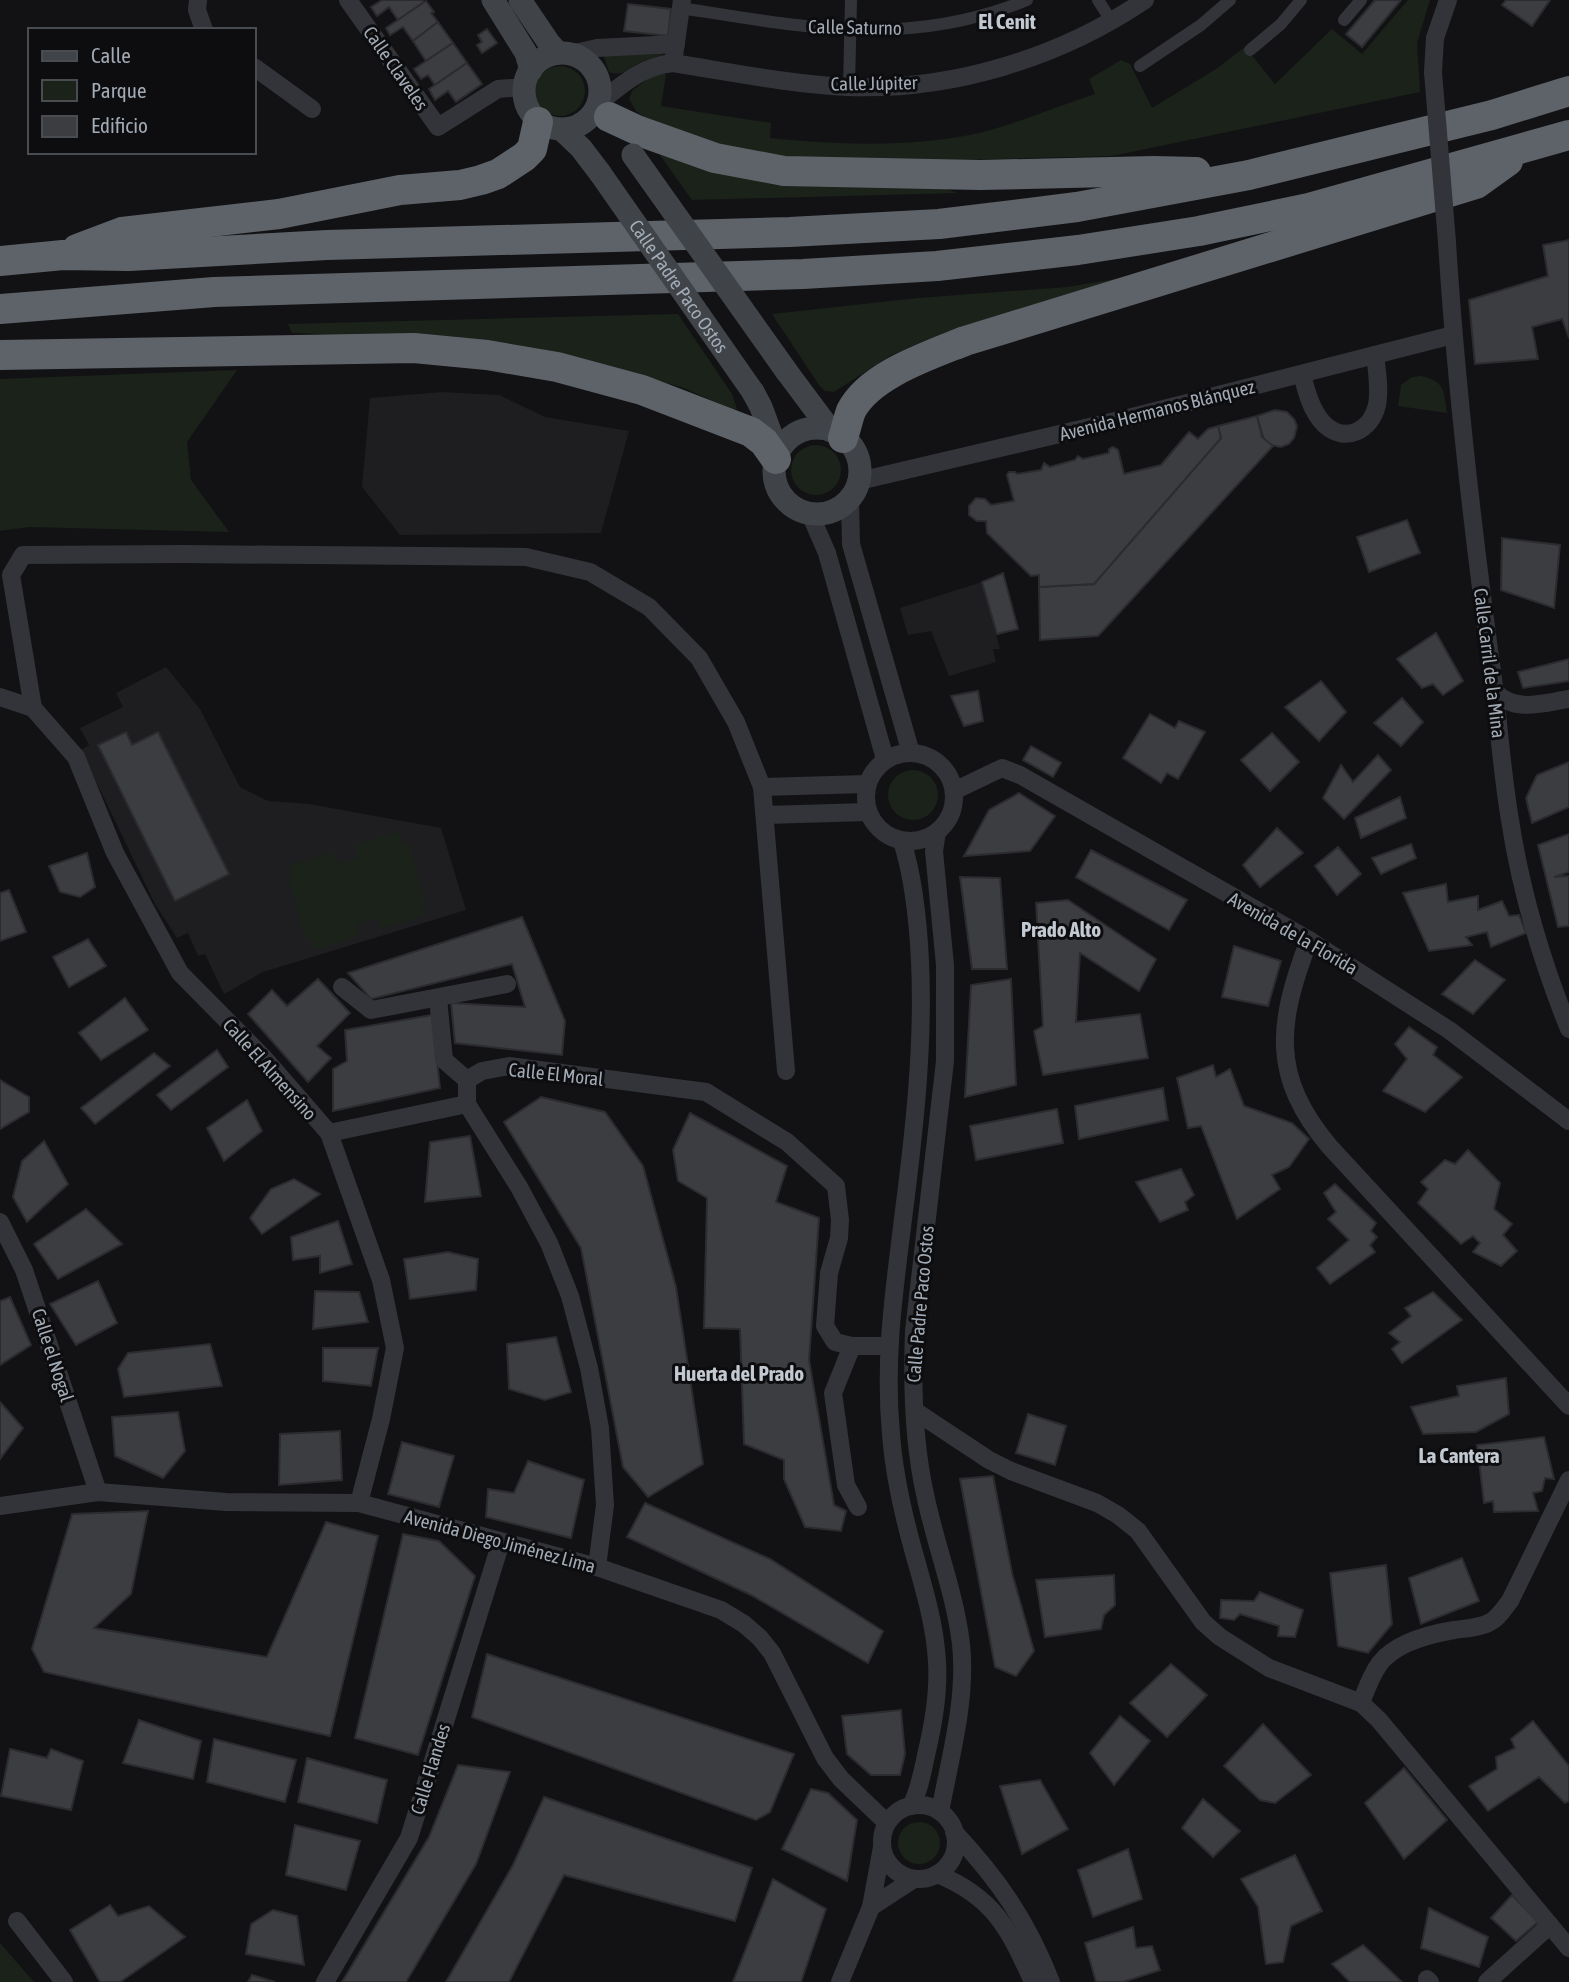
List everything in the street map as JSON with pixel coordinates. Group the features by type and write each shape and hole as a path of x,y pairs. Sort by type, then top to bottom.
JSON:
{"highway":[{"path":"0,261 63,255 129,256 327,245 790,232 940,224 1077,207 1249,174 1492,115 1569,91"},
{"path":"604,109 651,136 715,158 784,171 905,175 1065,175 1154,171 1249,174"},
{"path":"63,255 121,232 279,214 400,190 460,185 481,180 498,174 524,157 550,126"},
{"path":"0,309 214,292 803,274 937,266 1078,250 1199,231 1309,208 1569,135"},
{"path":"837,434 863,395 901,366 965,341 1476,184 1527,148"},
{"path":"0,355 414,348 487,355 557,367 642,390 751,432 777,456"}],"main road":[{"path":"493,0 526,53 524,100 530,112 550,126 575,128 586,122 594,113 604,109 598,77 592,66 582,58 564,53 549,43 520,0"},
{"path":"527,78 545,56 564,53"},
{"name":"Calle Padre Paco Ostos","path":"604,109 633,155 787,372 837,434"},
{"name":"Calle Padre Paco Ostos","path":"550,126 581,148 753,391 777,456"},
{"path":"818,428 837,434 853,448 858,460 855,490 839,508 825,514 810,514 796,509 785,500 777,488 774,473 782,445 804,430 818,428"}],"street":[{"path":"198,0 197,10 203,28"},
{"name":"Calle Claveles","path":"348,0 438,127 498,89 527,78"},
{"path":"849,87 850,0"},
{"name":"Calle Saturno","path":"682,4 809,27 850,31 924,27 989,13 1027,0"},
{"path":"1098,0 1112,22"},
{"name":"Calle Júpiter","path":"604,109 642,70 658,64 673,63 849,87 918,83 988,71 1057,48 1112,22 1145,0"},
{"path":"1140,66 1201,25 1230,0"},
{"path":"1250,50 1280,24 1301,0"},
{"path":"1344,20 1361,0"},
{"name":"Calle Carril de la Mina","path":"1448,0 1435,38 1433,72 1453,335 1475,545 1509,817 1525,894 1548,975 1569,1029"},
{"path":"673,63 682,4"},
{"path":"564,53 597,48 676,44"},
{"path":"256,68 312,109"},
{"name":"Avenida Hermanos Blánquez","path":"855,490 1453,335"},
{"path":"1301,374 1308,399 1324,424 1338,431 1354,434 1363,429 1377,406 1375,355"},
{"path":"855,490 851,544 911,753"},
{"path":"810,514 827,553 886,759"},
{"path":"0,697 33,708 11,575 23,555 526,557 590,572 649,607 699,658 736,722 762,787 786,1071"},
{"path":"1494,692 1515,705 1526,706 1569,699"},
{"name":"Calle El Almensino","path":"33,708 76,757 115,853 180,973 263,1057 329,1133 381,1280 395,1348 381,1419 359,1503"},
{"path":"911,753 929,757 944,768 954,791 953,806 947,820 937,832 920,840 902,841 880,831 867,812 867,784 874,770 886,759 911,753"},
{"name":"Avenida de la Florida","path":"954,791 1002,768 1020,775 1310,940 1449,1030 1569,1121"},
{"path":"762,787 867,784"},
{"path":"765,815 867,812"},
{"name":"Calle Padre Paco Ostos","path":"937,832 934,851 945,965 945,1061 914,1331 919,1462 961,1644 959,1707 940,1812"},
{"name":"Calle Padre Paco Ostos","path":"902,841 914,890 922,1026 916,1110 888,1346 891,1433 894,1464 905,1517 930,1609 937,1660 936,1702 931,1732 918,1792 911,1806"},
{"path":"1310,940 1290,998 1284,1037 1287,1072 1303,1113 1329,1147 1569,1406"},
{"path":"342,987 371,1010 507,984"},
{"path":"438,998 444,1060 467,1080 467,1104 519,1187 549,1243 570,1296 589,1368 600,1428 605,1505 597,1567"},
{"name":"Calle El Moral","path":"467,1080 482,1071 509,1066 706,1093 787,1142 836,1185 839,1238 829,1273 825,1326 835,1342 852,1346"},
{"path":"329,1133 467,1104"},
{"name":"Calle el Nogal","path":"0,1222 24,1270 98,1492"},
{"path":"858,1507 846,1485 833,1394 852,1346 888,1346"},
{"path":"915,1411 989,1460 1097,1503 1118,1515 1138,1531 1203,1622 1220,1637 1269,1668 1362,1703 1569,1948"},
{"path":"1362,1703 1369,1681 1380,1662 1398,1648 1435,1634 1474,1628 1501,1614 1510,1601 1569,1480"},
{"name":"Avenida Diego Jiménez Lima","path":"2,1505 98,1492 226,1502 359,1503 597,1567 721,1610 760,1638 772,1653 825,1758 841,1779 887,1823"},
{"name":"Calle Flandes","path":"325,1982 409,1838 501,1542"},
{"path":"840,1982 871,1908 882,1835 894,1814 911,1806 929,1806 949,1820 956,1844 947,1867 926,1878 914,1879 892,1868 882,1847"},
{"path":"954,1832 1011,1900 1036,1946 1051,1982"},
{"path":"937,1874 964,1886 985,1902 1009,1935 1033,1982"},
{"path":"871,1908 914,1879"},
{"path":"18,1921 64,1982"},
{"path":"1487,1982 1550,1925"}],"shaded area":[{"path":"442,392 499,395 545,417 629,431 601,533 400,535 362,487 370,398"},
{"path":"982,582 1000,649 993,649 996,662 949,676 931,631 908,635 900,608"},
{"path":"166,667 200,709 240,787 268,801 309,804 441,828 466,910 263,972 224,994 205,954 198,956 188,933 177,938 155,904 81,750 89,745 80,728 123,707 116,693"}],"green space":[{"path":"1408,0 1430,0 1417,43 1420,92 1112,156 962,160 794,160 737,150 680,131 644,117 636,111 629,99 632,91 655,73 666,74 661,106 771,123 770,138 876,144 931,141 997,128 1095,94 1089,79 1121,60 1130,64 1152,108 1216,69 1245,47 1275,84 1332,29 1362,54"},
{"path":"666,53 618,74 609,72 604,57 606,55"},
{"path":"560,66 578,73 585,91 578,109 560,116 542,109 535,91 542,73"},
{"path":"657,151 944,188 957,193 692,200"},
{"path":"1151,273 1046,302 921,342 890,356 834,392 825,391 819,385 772,314 918,298 1067,287"},
{"path":"678,314 732,394 737,409 733,410 684,388 624,371 380,336 292,333 288,324"},
{"path":"237,370 187,442 191,480 229,532 29,527 0,531 0,379"},
{"path":"1421,376 1435,381 1442,388 1447,413 1398,406 1401,385 1412,377"},
{"path":"816,445 834,452 841,470 834,488 816,495 798,488 791,470 798,452"},
{"path":"913,770 930,778 938,795 930,812 913,820 896,812 888,795 896,778"},
{"path":"399,832 403,844 408,843 426,903 422,905 425,916 380,929 377,918 356,924 359,936 315,950 311,938 306,939 288,878 293,877 289,865 334,852 338,863 358,858 355,845"},
{"path":"919,1822 934,1828 940,1843 934,1858 919,1864 904,1858 898,1843 904,1828"},
{"path":"0,1943 34,1982 0,1982"}],"building":[{"path":"382,0 424,2 398,20 389,7 377,16 371,7"},
{"path":"1375,0 1401,0 1362,47 1346,34"},
{"path":"1506,0 1550,0 1532,26 1502,5"},
{"path":"426,1 438,22 413,41 403,27 390,35 386,28"},
{"path":"628,4 671,9 668,36 624,31"},
{"path":"438,22 453,43 426,61 413,41"},
{"path":"487,29 497,43 482,53 477,45 482,42 478,35"},
{"path":"453,43 467,63 435,85 428,75 421,79 414,69"},
{"path":"467,63 482,84 456,102 448,91 435,100 429,89"},
{"path":"1569,240 1569,338 1562,319 1532,327 1538,359 1475,364 1469,300 1548,276 1543,245"},
{"path":"1275,410 1287,412 1297,426 1294,438 1281,447 1270,445 1264,440 1257,416"},
{"path":"1257,416 1262,437 1273,446 1098,636 1040,640 1039,587 1094,584 1221,438 1218,426"},
{"path":"1218,426 1221,438 1094,584 1039,587 1039,575 1031,576 987,533 986,521 977,521 969,515 969,506 976,498 985,499 991,505 1014,501 1007,475 1009,472 1017,474 1041,470 1044,463 1050,467 1075,460 1078,456 1083,459 1109,453 1109,449 1113,447 1118,450 1124,474 1161,465 1189,432 1198,439 1208,429"},
{"path":"1407,520 1420,553 1369,572 1357,537"},
{"path":"1502,538 1560,545 1554,608 1501,590"},
{"path":"1003,573 1018,629 997,634 982,582"},
{"path":"1436,633 1463,681 1443,695 1433,684 1422,688 1397,659"},
{"path":"1569,659 1569,681 1523,688 1518,672"},
{"path":"1321,681 1346,712 1319,741 1285,707"},
{"path":"978,691 983,721 964,726 951,696"},
{"path":"1402,698 1423,722 1401,746 1374,723"},
{"path":"1150,714 1175,728 1179,721 1205,732 1178,779 1167,773 1161,783 1123,758"},
{"path":"126,732 132,745 158,732 229,874 175,901 98,745"},
{"path":"1272,733 1299,762 1270,791 1241,760"},
{"path":"1031,746 1061,763 1053,777 1023,760"},
{"path":"1378,755 1391,770 1344,819 1323,798 1341,765 1353,782"},
{"path":"1569,762 1569,807 1532,823 1526,798 1537,775"},
{"path":"1019,793 1055,816 1030,851 964,856 989,810"},
{"path":"1400,797 1406,818 1361,838 1355,818"},
{"path":"1277,828 1303,853 1260,887 1243,865"},
{"path":"1569,834 1569,872 1554,877 1569,876 1569,926 1558,927 1538,845"},
{"path":"1411,844 1416,858 1381,874 1372,858"},
{"path":"1338,847 1361,874 1337,895 1315,866"},
{"path":"1091,850 1187,900 1169,930 1076,877"},
{"path":"87,853 95,887 80,897 60,892 49,866"},
{"path":"960,877 1000,878 1007,969 972,969"},
{"path":"1446,884 1448,902 1478,896 1478,910 1502,901 1509,916 1519,915 1526,933 1491,947 1487,932 1466,937 1472,945 1429,951 1403,893"},
{"path":"9,890 26,932 0,941 0,893"},
{"path":"1068,900 1156,959 1139,991 1080,953 1076,1022 1140,1014 1148,1058 1043,1075 1034,1031 1043,1026 1036,903"},
{"path":"522,917 565,1021 562,1055 455,1043 451,1003 525,1007 512,964 371,999 348,973"},
{"path":"88,939 106,966 69,987 53,957"},
{"path":"1234,946 1281,961 1268,1006 1222,997"},
{"path":"1475,960 1505,980 1473,1014 1442,994"},
{"path":"318,979 350,1013 317,1046 331,1058 308,1082 248,1014 272,990 287,1006"},
{"path":"1011,979 1016,1085 965,1097 971,985"},
{"path":"125,998 148,1030 101,1060 79,1033"},
{"path":"432,1015 440,1088 333,1111 333,1069 347,1061 345,1030"},
{"path":"1409,1027 1437,1047 1433,1055 1462,1077 1425,1112 1383,1091 1407,1059 1395,1044"},
{"path":"217,1050 228,1067 171,1110 157,1095"},
{"path":"154,1053 170,1066 95,1124 81,1108"},
{"path":"1213,1065 1216,1077 1230,1069 1244,1106 1292,1123 1309,1139 1289,1167 1272,1175 1280,1189 1237,1219 1201,1126 1188,1128 1177,1078"},
{"path":"0,1080 29,1097 29,1112 0,1129"},
{"path":"1163,1088 1168,1120 1079,1139 1075,1106"},
{"path":"541,1097 605,1112 643,1166 676,1287 703,1464 648,1497 623,1467 581,1248 504,1122"},
{"path":"247,1100 262,1131 224,1161 207,1128"},
{"path":"1057,1109 1063,1143 976,1160 970,1126"},
{"path":"690,1113 787,1166 776,1202 819,1218 809,1360 834,1505 846,1511 841,1531 805,1527 784,1479 784,1460 744,1444 740,1329 704,1328 707,1198 678,1181 673,1150"},
{"path":"470,1136 481,1196 425,1202 430,1142"},
{"path":"44,1141 68,1184 27,1222 13,1197 22,1161"},
{"path":"1468,1150 1500,1183 1494,1209 1512,1224 1503,1235 1517,1251 1501,1266 1473,1252 1480,1243 1473,1236 1461,1244 1418,1203 1428,1189 1421,1182 1445,1160 1455,1164"},
{"path":"1181,1169 1194,1195 1185,1202 1188,1210 1160,1222 1136,1182"},
{"path":"294,1179 320,1194 262,1234 250,1218 271,1189"},
{"path":"1335,1184 1376,1223 1371,1231 1377,1237 1370,1245 1375,1252 1330,1284 1317,1268 1349,1240 1328,1219 1336,1212 1324,1193"},
{"path":"86,1209 122,1244 58,1279 34,1244"},
{"path":"338,1221 352,1264 320,1273 320,1256 293,1260 291,1237"},
{"path":"448,1252 478,1259 476,1290 410,1299 404,1259"},
{"path":"98,1281 117,1323 76,1345 50,1304"},
{"path":"315,1291 359,1292 368,1322 313,1329"},
{"path":"1433,1292 1462,1320 1402,1363 1392,1349 1400,1342 1389,1333 1411,1316 1405,1308"},
{"path":"10,1297 31,1345 0,1365 0,1301"},
{"path":"556,1337 571,1392 545,1400 509,1389 507,1344"},
{"path":"210,1344 222,1386 124,1397 118,1369 128,1353"},
{"path":"323,1348 378,1348 371,1386 323,1381"},
{"path":"1506,1378 1509,1414 1476,1432 1423,1434 1411,1407 1459,1396 1457,1386"},
{"path":"0,1402 23,1428 0,1459"},
{"path":"178,1412 185,1451 163,1478 115,1456 112,1417"},
{"path":"1028,1414 1066,1426 1055,1465 1016,1453"},
{"path":"340,1431 342,1480 279,1485 280,1434"},
{"path":"1544,1437 1554,1479 1545,1478 1542,1491 1533,1493 1538,1511 1494,1512 1493,1501 1484,1503 1477,1445"},
{"path":"402,1442 454,1456 439,1507 388,1494"},
{"path":"528,1461 584,1480 571,1538 486,1517 488,1489 514,1493"},
{"path":"993,1476 1012,1573 1034,1651 1016,1676 995,1667 960,1479"},
{"path":"645,1503 770,1559 883,1631 868,1663 751,1595 627,1537"},
{"path":"148,1511 131,1594 94,1628 267,1657 326,1522 378,1536 330,1736 44,1672 32,1649 72,1514"},
{"path":"403,1534 439,1541 475,1576 418,1755 355,1738"},
{"path":"1462,1558 1479,1601 1421,1624 1409,1578"},
{"path":"1386,1565 1392,1624 1368,1653 1338,1646 1330,1573"},
{"path":"1114,1575 1115,1605 1104,1615 1101,1629 1045,1637 1036,1580"},
{"path":"1260,1592 1303,1610 1295,1637 1278,1636 1279,1626 1240,1614 1234,1620 1220,1618 1221,1600 1254,1601"},
{"path":"487,1654 794,1754 770,1812 756,1820 472,1717"},
{"path":"1171,1664 1207,1695 1167,1737 1130,1703"},
{"path":"901,1710 905,1754 900,1775 871,1775 847,1754 842,1716"},
{"path":"1120,1716 1150,1741 1114,1785 1090,1753"},
{"path":"139,1720 201,1741 193,1779 123,1763"},
{"path":"1533,1721 1569,1766 1569,1801 1565,1803 1539,1777 1488,1811 1469,1786 1497,1769 1496,1757 1515,1748 1511,1739"},
{"path":"1263,1724 1311,1775 1275,1803 1260,1800 1224,1766"},
{"path":"214,1739 296,1760 285,1802 207,1782"},
{"path":"10,1749 47,1758 51,1749 83,1761 71,1810 1,1796"},
{"path":"307,1758 387,1780 377,1823 298,1802"},
{"path":"458,1765 510,1772 476,1864 406,1982 342,1982 429,1837"},
{"path":"1404,1768 1447,1820 1404,1859 1365,1803"},
{"path":"1040,1780 1068,1829 1022,1854 1000,1786"},
{"path":"811,1789 828,1793 857,1820 847,1881 782,1849"},
{"path":"544,1797 752,1868 735,1921 564,1875 509,1982 446,1982 513,1865"},
{"path":"1203,1799 1240,1831 1213,1857 1182,1828"},
{"path":"295,1825 360,1841 346,1890 286,1875"},
{"path":"1128,1849 1142,1899 1093,1917 1078,1870"},
{"path":"1295,1855 1322,1911 1291,1926 1283,1962 1266,1964 1258,1907 1241,1879"},
{"path":"773,1879 826,1909 801,1982 733,1982"},
{"path":"1512,1895 1538,1922 1516,1941 1491,1918"},
{"path":"110,1905 118,1916 149,1906 185,1937 120,1982 100,1982 70,1930"},
{"path":"1429,1908 1488,1937 1479,1967 1421,1948"},
{"path":"273,1910 297,1916 304,1965 246,1954 251,1924"},
{"path":"1133,1927 1136,1948 1152,1946 1160,1970 1123,1982 1096,1982 1085,1943"},
{"path":"1363,1945 1402,1982 1350,1982 1332,1964"},
{"path":"252,1975 275,1982 248,1982"}],"district":[{"name":"El Cenit","path":"1007,21"},
{"name":"Prado Alto","path":"1061,929"},
{"name":"Huerta del Prado","path":"739,1373"},
{"name":"La Cantera","path":"1459,1455"}]}
